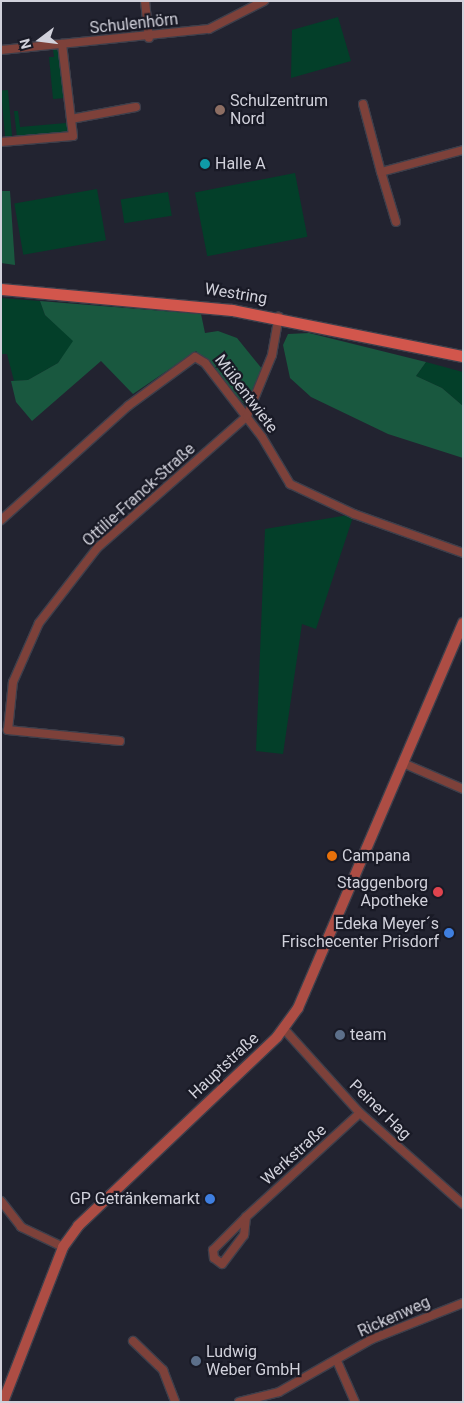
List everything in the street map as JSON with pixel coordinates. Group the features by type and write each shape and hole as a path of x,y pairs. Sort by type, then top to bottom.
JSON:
{"main road":[{"name":"Westring","path":"1,289 163,301 279,317 463,356"},
{"path":"450,352 463,361"},
{"name":"Hauptstraße","path":"3,1402 63,1247 101,1203 284,1028 319,967 424,721 463,623"}],"street":[{"path":"145,1 148,38"},
{"name":"Schulenhörn","path":"1,50 148,38 209,29 264,1"},
{"path":"1,142 73,136 62,44"},
{"path":"363,104 396,222"},
{"path":"71,119 136,107"},
{"path":"381,172 463,150"},
{"name":"Ottilie-Franck-Straße","path":"120,740 8,730 13,682 39,623 98,547 246,416 272,355 279,317"},
{"name":"Müßentwiete","path":"1,520 56,467 190,359 200,357 246,416 285,477 301,492 463,553"},
{"path":"405,764 463,789"},
{"name":"Peiner Hag","path":"284,1028 360,1113 463,1204"},
{"name":"Werkstraße","path":"246,1217 244,1235 222,1264 214,1258 214,1250 246,1217 360,1113"},
{"path":"1,1201 21,1227 63,1247"},
{"name":"Rickenweg","path":"239,1402 279,1392 338,1361 372,1339 463,1303"},
{"path":"133,1341 163,1370 175,1402"},
{"path":"338,1361 354,1402"}],"green space":[{"path":"338,17 351,61 291,78 292,30"},
{"path":"53,49 60,49 66,98 53,99 49,57 54,57"},
{"path":"8,90 12,137 5,137 1,91"},
{"path":"65,107 70,130 67,133 17,137 14,111 18,111 20,127 66,123"},
{"path":"295,173 307,237 207,256 195,192"},
{"path":"97,189 106,240 23,255 14,204"},
{"path":"1,191 10,191 15,265 1,263"},
{"path":"168,192 172,216 124,223 121,200"},
{"path":"1,298 40,301 45,315 74,341 58,363 28,380 14,381 7,354 1,354"},
{"path":"40,301 201,314 205,333 218,331 237,338 263,370 247,407 196,351 133,394 101,361 32,421 16,402 11,381 28,380 58,363 73,341 45,315"},
{"path":"309,333 426,362 416,376 442,388 463,406 463,458 388,434 311,397 290,378 283,345 288,334"},
{"path":"426,362 463,372 463,406 442,388 416,376"},
{"path":"354,514 316,629 302,624 283,754 256,751 265,529"}],"place":[{"name":"Schulzentrum Nord","path":"220,110"},
{"name":"Halle A","path":"205,164"},
{"name":"Campana","path":"332,856"},
{"name":"Staggenborg Apotheke","path":"438,892"},
{"name":"Edeka Meyer´s Frischecenter Prisdorf","path":"449,933"},
{"name":"team","path":"340,1035"},
{"name":"GP Getränkemarkt","path":"210,1199"},
{"name":"Ludwig Weber GmbH","path":"196,1361"}]}
